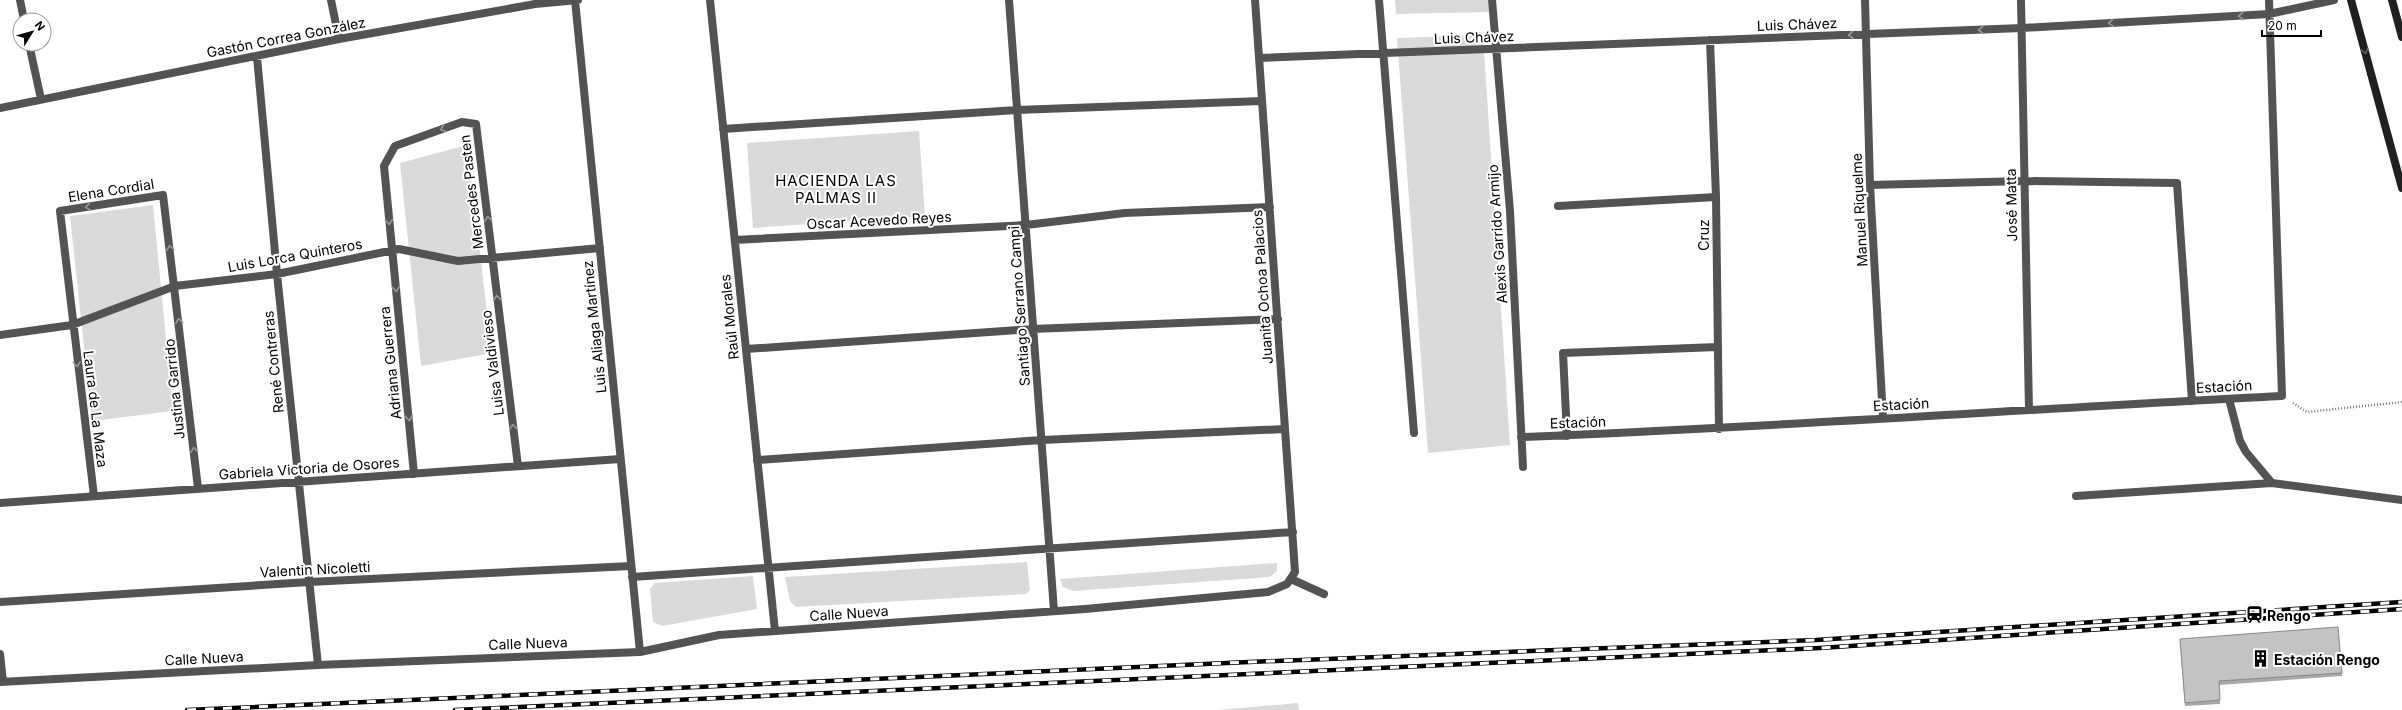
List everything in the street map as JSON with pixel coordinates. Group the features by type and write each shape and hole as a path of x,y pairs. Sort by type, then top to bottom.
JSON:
{"main road":[{"path":"2351,0 2402,188"},
{"path":"2392,0 2402,37"}],"street":[{"path":"20,0 22,12"},
{"path":"331,0 339,39"},
{"name":"Luis Aliaga Martínez","path":"575,0 640,652"},
{"name":"Gastón Correa González","path":"0,108 257,57 339,39 535,4 578,0"},
{"name":"Raúl Morales","path":"710,0 775,631"},
{"name":"Santiago Serrano Campi","path":"1009,0 1054,611"},
{"name":"Juanita Ochoa Palacios","path":"1255,0 1293,532 1293,576"},
{"path":"1379,0 1414,433"},
{"name":"Alexis Garrido Armijo","path":"1492,0 1510,211 1523,467"},
{"name":"Manuel Riquelme","path":"1865,0 1870,185 1883,418"},
{"name":"José Matta","path":"2021,0 2029,410"},
{"path":"2269,0 2282,396"},
{"name":"Luis Chávez","path":"1260,58 2022,28 2269,14 2334,0"},
{"name":"Cruz","path":"1710,40 1716,197 1719,429"},
{"path":"31,52 41,100"},
{"name":"René Contreras","path":"257,57 276,274 300,482 318,665"},
{"path":"723,129 1017,110 1262,101"},
{"name":"Mercedes Pasten","path":"392,250 384,166 395,146 462,122 476,124 492,258"},
{"path":"1870,185 2024,181 2177,183 2192,401"},
{"name":"Elena Cordial","path":"72,325 60,211 163,195 175,286"},
{"path":"1558,206 1716,197"},
{"name":"Oscar Acevedo Reyes","path":"734,240 1026,225 1125,213 1270,207"},
{"name":"Luis Lorca Quinteros","path":"0,335 72,325 175,286 276,274 392,250 399,249 458,261 600,248"},
{"name":"Adriana Guerrera","path":"392,250 414,474"},
{"name":"Luisa Valdivieso","path":"492,258 518,466"},
{"name":"Justina Garrido","path":"175,286 198,488"},
{"path":"746,349 1033,329 1278,319"},
{"name":"Laura de La Maza","path":"72,325 94,496"},
{"path":"1567,436 1563,354 1717,347"},
{"name":"Estación","path":"1521,437 1719,429 1883,418 2282,396"},
{"path":"2229,399 2240,441 2246,452 2272,483"},
{"path":"757,460 1042,440 1285,429"},
{"name":"Gabriela Victoria de Osores","path":"0,503 620,459"},
{"path":"2076,496 2272,483 2402,500"},
{"path":"632,577 1293,532"},
{"name":"Valentin Nicoletti","path":"0,602 309,582 631,566"},
{"path":"1293,576 1324,594"},
{"name":"Calle Nueva","path":"2,682 318,665 640,652 719,635 1054,611 1268,592 1287,584 1293,576"},
{"path":"0,654 2,682"}],"path":[{"path":"2282,396 2307,412 2402,402"}],"shaded area":[{"path":"1395,0 1488,0 1489,12 1396,14"},
{"path":"1483,35 1510,445 1428,453 1397,38"},
{"path":"919,131 925,216 753,228 747,143"},
{"path":"467,145 492,353 421,366 400,163"},
{"path":"153,205 173,411 92,421 70,216"},
{"path":"1027,562 1030,590 1026,594 796,607 790,601 785,577"},
{"path":"1277,563 1277,571 1270,577 1073,591 1063,587 1060,579"},
{"path":"753,576 757,609 662,626 653,622 650,589 655,583"},
{"path":"1298,703 1299,710 1218,710"}],"building":[{"name":"Estación Rengo","path":"2338,627 2342,673 2219,681 2220,700 2185,703 2180,639"}],"railway":[{"path":"187,710 1249,662 1816,640 2402,602"},
{"path":"455,710 1820,648 2402,609"}],"place":[{"name":"Rengo","path":"2254,615"},
{"name":"Estación Rengo","path":"2261,659"}],"district":[{"name":"HACIENDA LAS PALMAS II","path":"836,188"}]}
